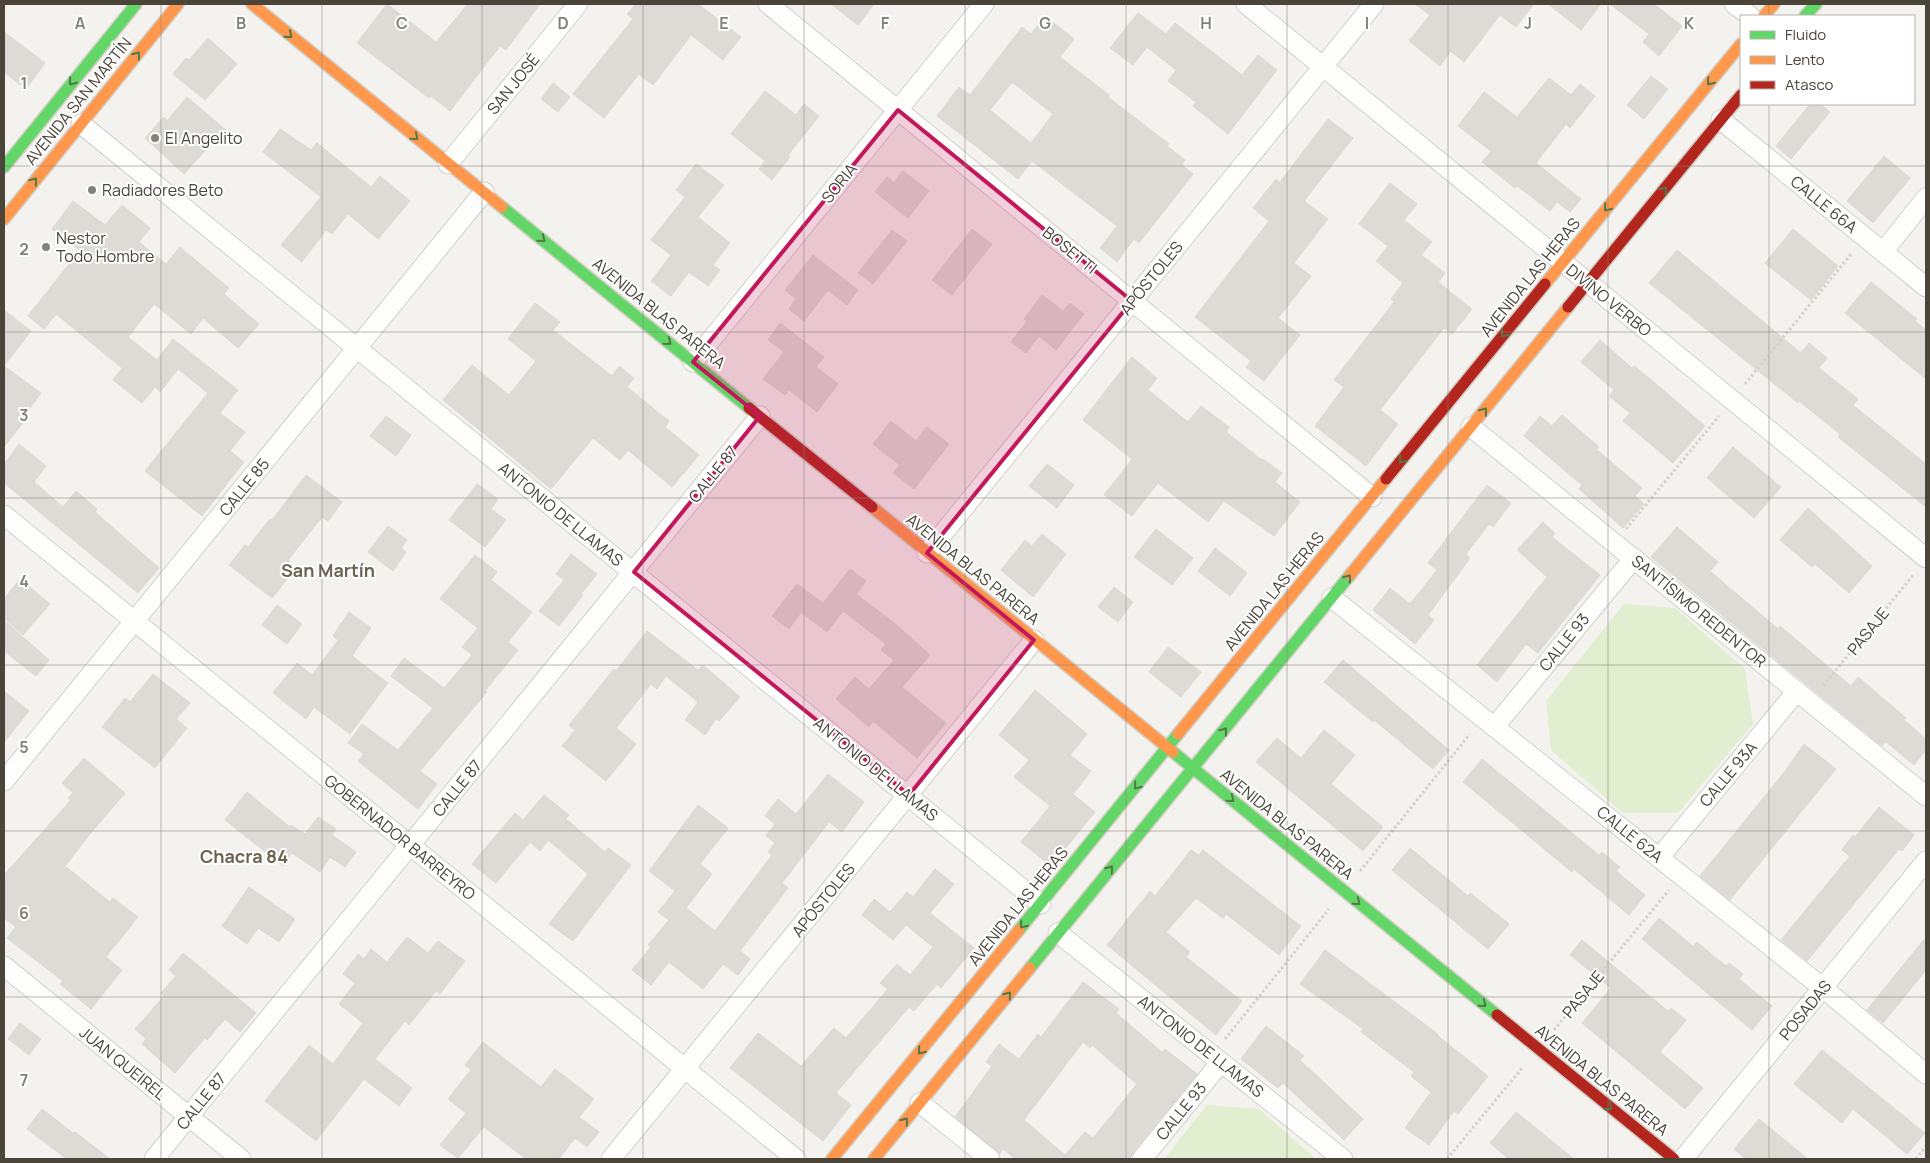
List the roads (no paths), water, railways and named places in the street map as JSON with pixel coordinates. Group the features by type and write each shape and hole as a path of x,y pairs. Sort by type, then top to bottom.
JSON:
{"main road":[{"name":"AVENIDA SAN MARTÍN","path":"4,167 136,4"},
{"name":"AVENIDA SAN MARTÍN","path":"4,219 178,4"},
{"name":"AVENIDA BLAS PARERA","path":"252,4 1674,1159"},
{"path":"1765,15 1774,4"},
{"path":"1807,15 1816,4"},
{"name":"AVENIDA LAS HERAS","path":"832,1159 1740,45"},
{"path":"874,1159 1740,96"}],"street":[{"name":"SAN JOSÉ","path":"448,164 578,4"},
{"name":"BOSETTI","path":"768,4 1372,497"},
{"name":"SORIA","path":"693,362 984,4"},
{"name":"DIVINO VERBO","path":"1246,4 1589,283 1923,562"},
{"name":"APÓSTOLES","path":"928,553 1374,4"},
{"path":"1734,4 1749,15"},
{"name":"CALLE 66A","path":"1720,120 1926,287"},
{"name":"ANTONIO DE LLAMAS","path":"81,124 1041,904"},
{"name":"CALLE 85","path":"4,781 484,192"},
{"path":"1883,252 1926,198"},
{"name":"CALLE 87","path":"154,1159 760,416"},
{"name":"SANTÍSIMO REDENTOR","path":"1471,427 1926,796"},
{"name":"GOBERNADOR BARREYRO","path":"4,515 796,1159"},
{"name":"CALLE 93","path":"1495,726 1634,558"},
{"name":"CALLE 62A","path":"1332,598 1823,988 1926,1074"},
{"name":"APÓSTOLES","path":"611,1159 1034,640"},
{"name":"CALLE 93A","path":"1659,858 1804,696"},
{"name":"POSADAS","path":"1684,1159 1926,861"},
{"name":"ANTONIO DE LLAMAS","path":"1058,933 1343,1159"},
{"name":"JUAN QUEIREL","path":"4,966 241,1159"},
{"name":"CALLE 93","path":"1142,1159 1221,1062"},
{"path":"920,1103 990,1159"}],"place":[{"name":"El Angelito","path":"155,138"},
{"name":"Radiadores Beto","path":"92,190"},
{"name":"Nestor Todo Hombre","path":"46,247"}],"district":[{"name":"San Martín","path":"328,571"},
{"name":"Chacra 84","path":"244,857"}]}
